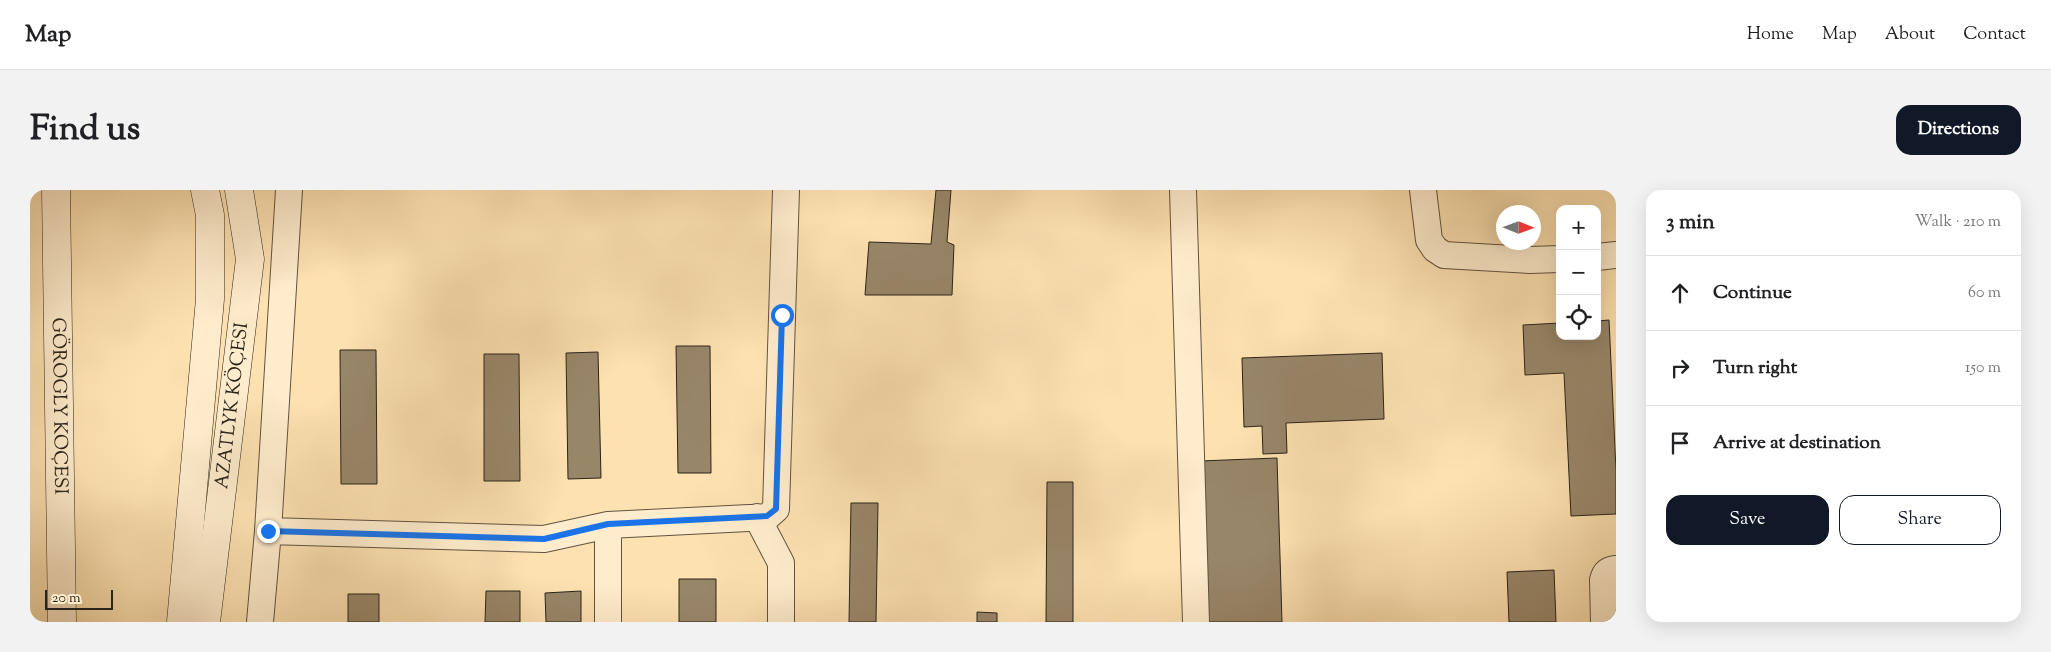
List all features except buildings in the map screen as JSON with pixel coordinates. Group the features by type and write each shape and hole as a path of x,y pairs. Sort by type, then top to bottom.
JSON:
{"street":[{"name":"GÖROGLY KOÇESI","path":"56,190 58,460 62,620"},
{"path":"181,622 210,299 210,215 205,190"},
{"name":"AZATLYK KÖÇESI","path":"206,622 250,259 239,190"},
{"path":"260,622 268,531 289,190"},
{"path":"268,531 544,539 608,524 767,516 776,509 786,190"},
{"path":"1183,190 1196,622"},
{"path":"1423,190 1429,240 1435,249 1444,255 1530,260 1556,259"},
{"path":"1601,256 1616,256"},
{"path":"757,517 781,563 781,622"},
{"path":"608,524 608,622"},
{"path":"1604,622 1603,580 1605,573 1610,570 1616,570"}],"route":[{"path":"268,531 544,539 608,524 767,516 776,509 782,315"}]}
